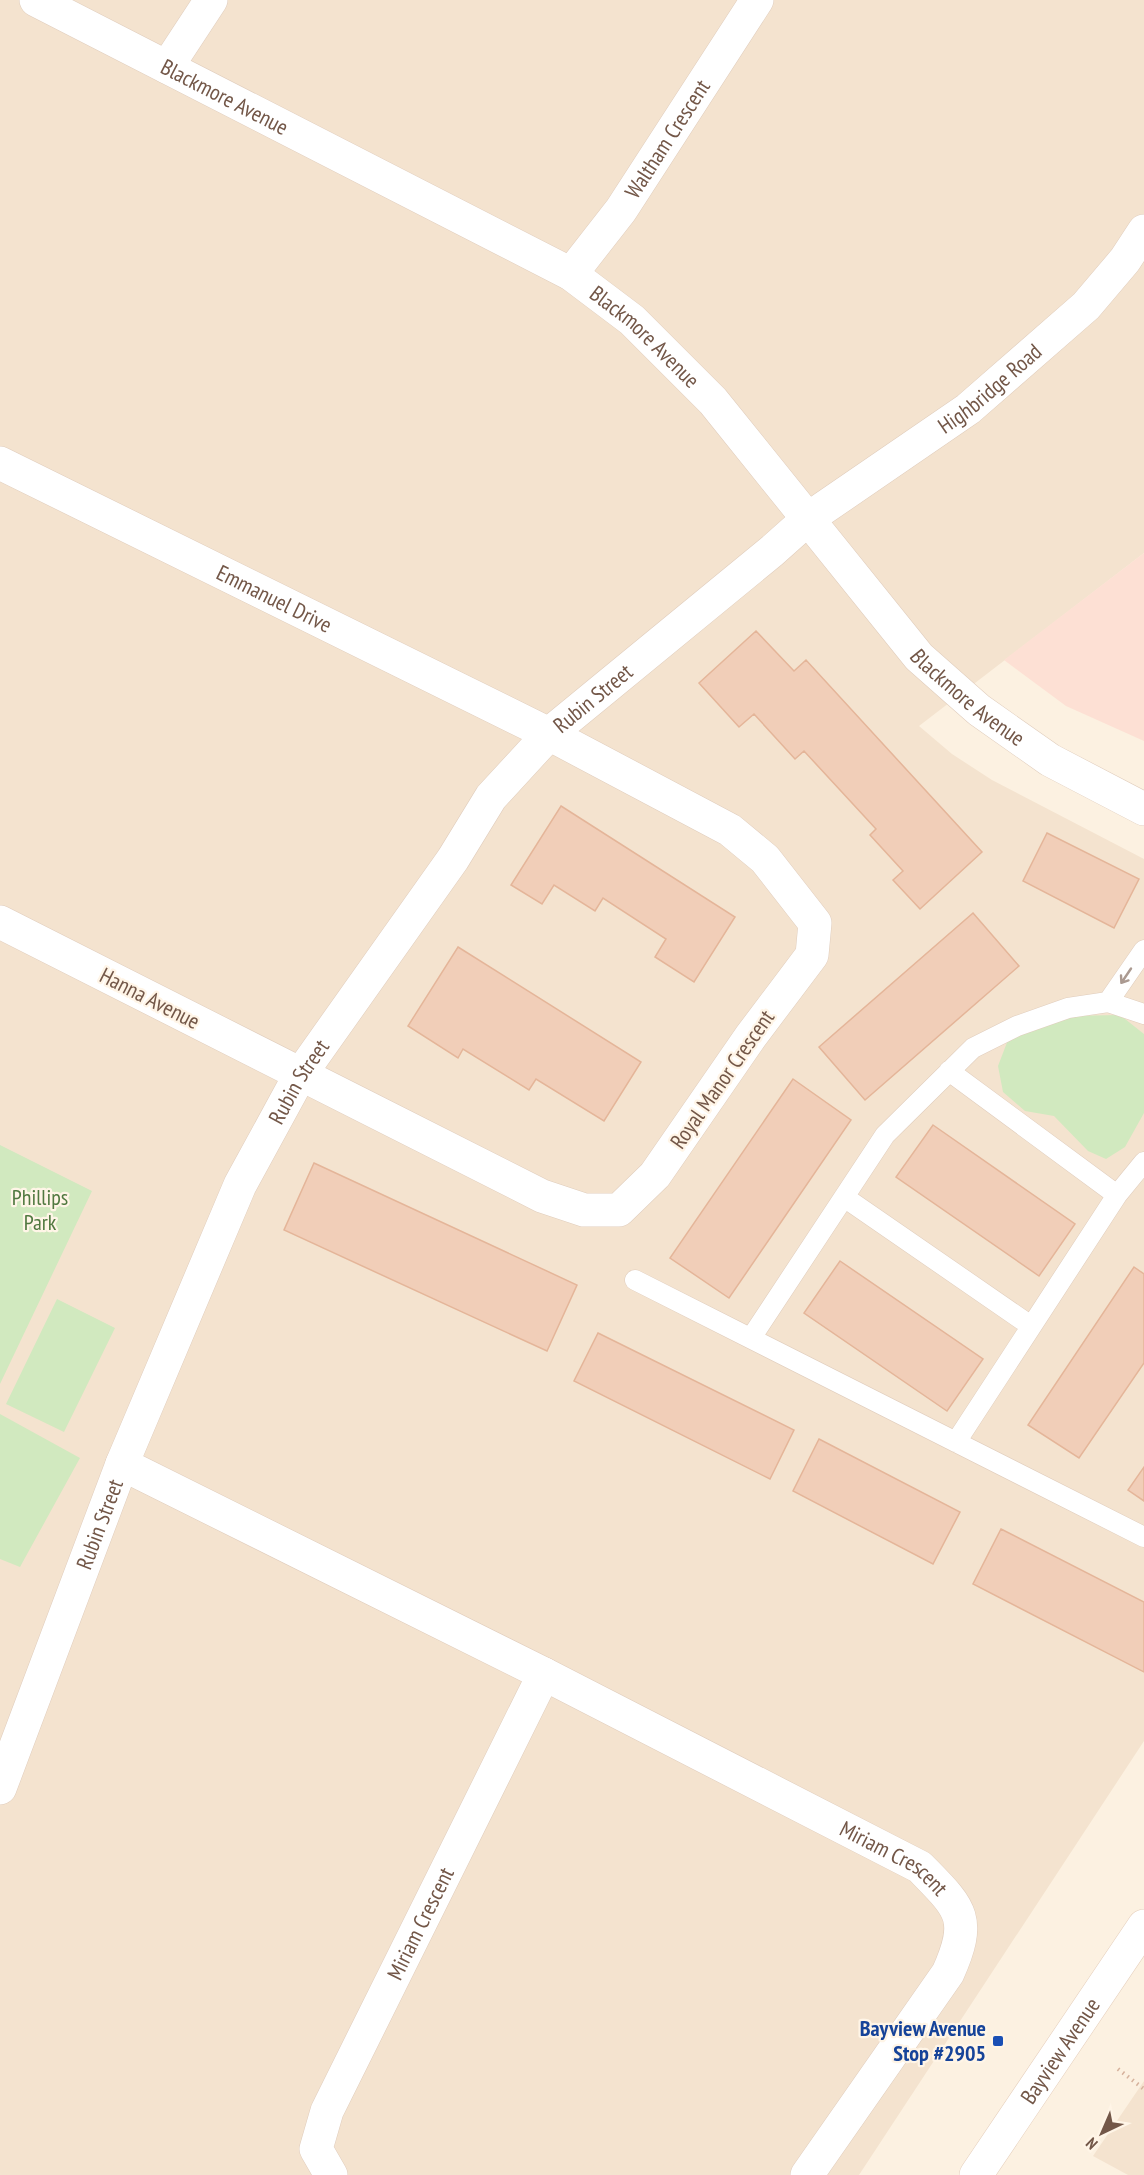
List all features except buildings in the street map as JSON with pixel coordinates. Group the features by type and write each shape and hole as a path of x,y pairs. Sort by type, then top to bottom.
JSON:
{"street":[{"name":"Blackmore Avenue","path":"36,0 571,274 632,320 713,401 919,657 979,710 1050,760 1144,809"},
{"path":"167,67 211,0"},
{"name":"Waltham Crescent","path":"571,274 621,210 757,0"},
{"name":"Highbridge Road","path":"809,518 968,409 1086,306 1125,260 1144,231"},
{"name":"Emmanuel Drive","path":"0,463 549,734"},
{"name":"Rubin Street","path":"0,1788 122,1464 240,1185 300,1075 453,858 491,797 549,734 809,518"},
{"name":"Royal Manor Crescent","path":"300,1075 542,1196 584,1210 620,1210 655,1175 751,1036 812,955 815,923 765,859 730,830 549,734"},
{"name":"Hanna Avenue","path":"0,922 300,1075"},
{"name":"Miriam Crescent","path":"122,1464 544,1674 920,1867 948,1895 962,1923 959,1948 948,1973 807,2175"},
{"name":"Miriam Crescent","path":"331,2175 316,2149 327,2110 544,1674"},
{"name":"Bayview Avenue","path":"976,2175 1144,1926"}],"lane":[{"path":"1108,1002 1144,950"},
{"path":"751,1338 885,1135 973,1048 1017,1026 1068,1008 1108,1002 1144,1014"},
{"path":"950,1071 1117,1195"},
{"path":"956,1442 1117,1195 1144,1162"},
{"path":"844,1197 1031,1326"},
{"path":"635,1280 1144,1537"}],"path":[{"path":"1118,2069 1144,2090"}],"shaded area":[{"path":"0,0 1144,0 1144,553 919,726 952,754 992,780 1144,859 1144,1741 859,2175 0,2175"},
{"path":"1144,553 1144,741 1066,706 1004,660"},
{"path":"1144,2081 1144,2175 1128,2175 1093,2156"}],"green space":[{"path":"1120,1015 1144,1034 1144,1113 1125,1147 1106,1159 1088,1151 1054,1116 1025,1111 1003,1092 998,1066 1011,1032 1065,1016"},
{"name":"Phillips Park","path":"0,1145 92,1191 0,1384"},
{"path":"57,1299 115,1328 64,1432 6,1404"},
{"path":"0,1414 80,1458 20,1567 0,1559"}],"place":[{"name":"Bayview Avenue Stop #2905","path":"998,2041"}]}
